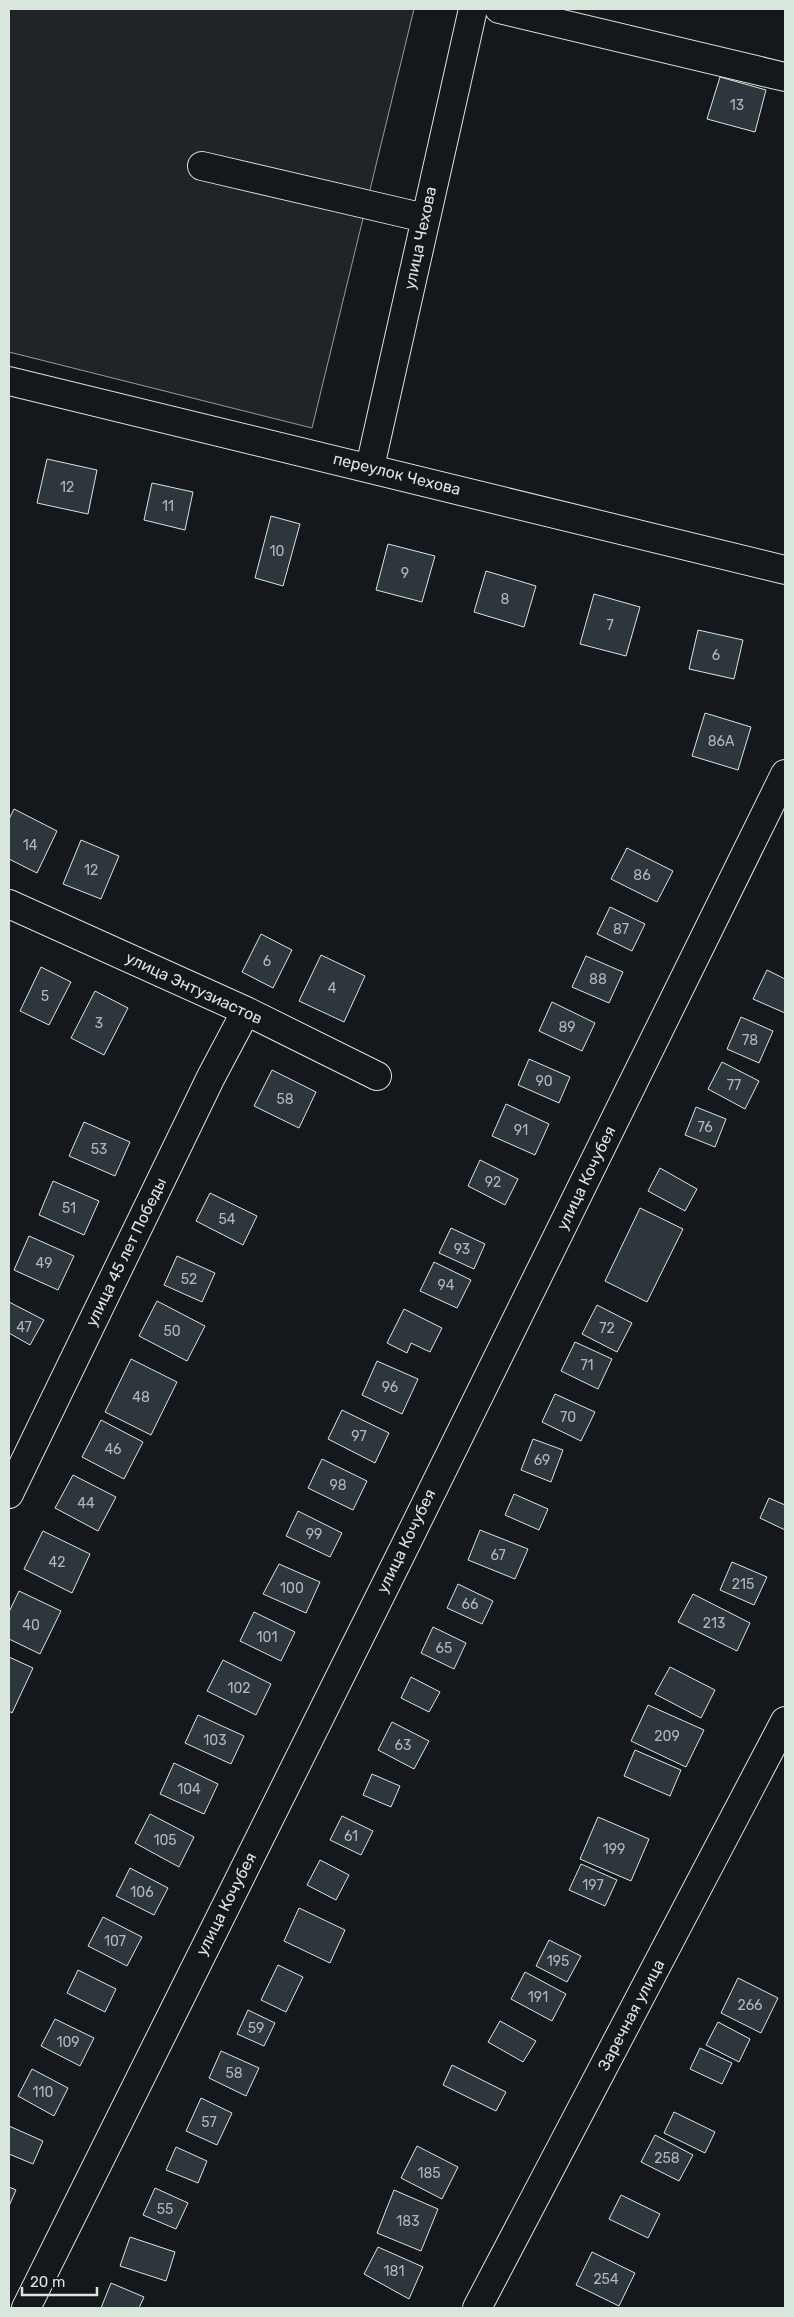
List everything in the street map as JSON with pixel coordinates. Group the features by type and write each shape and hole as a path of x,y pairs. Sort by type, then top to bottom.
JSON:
{"street":[{"name":"улица Чехова","path":"370,468 473,9"},
{"path":"499,9 785,77"},
{"path":"202,166 425,218"},
{"name":"переулок Чехова","path":"9,381 785,570"},
{"name":"улица Кочубея","path":"26,2308 405,1546 785,774"},
{"name":"улица Энтузиастов","path":"9,904 246,1011 377,1076"},
{"name":"улица 45 лет Победы","path":"9,1494 206,1086 246,1011"},
{"name":"Заречная улица","path":"477,2308 785,1721"}],"shaded area":[{"path":"9,9 414,9 312,428 9,352"}],"building":[{"path":"720,77 766,90 755,132 707,119"},
{"path":"47,459 97,470 88,514 37,503"},
{"path":"152,483 193,492 185,530 144,520"},
{"path":"271,516 300,524 283,586 255,578"},
{"path":"388,544 435,556 422,602 376,590"},
{"path":"486,571 536,586 524,627 474,612"},
{"path":"594,594 640,607 626,656 580,644"},
{"path":"698,630 743,640 734,679 689,669"},
{"path":"705,713 751,727 738,770 692,756"},
{"path":"14,809 57,831 37,873 9,859 9,819"},
{"path":"81,840 119,856 101,899 63,884"},
{"path":"627,848 673,871 657,902 611,879"},
{"path":"610,907 645,924 632,951 597,934"},
{"path":"261,934 292,950 273,988 242,972"},
{"path":"321,955 365,976 344,1022 299,1001"},
{"path":"586,956 623,972 609,1003 572,987"},
{"path":"41,967 71,982 49,1025 20,1011"},
{"path":"767,970 785,979 785,1013 753,999"},
{"path":"95,991 128,1008 104,1055 71,1038"},
{"path":"552,1002 595,1023 582,1051 539,1031"},
{"path":"741,1017 773,1031 759,1063 727,1049"},
{"path":"529,1059 570,1077 559,1103 518,1085"},
{"path":"722,1062 759,1081 745,1109 708,1089"},
{"path":"272,1070 316,1092 299,1128 254,1106"},
{"path":"506,1104 549,1124 535,1155 492,1136"},
{"path":"696,1107 726,1119 715,1147 685,1135"},
{"path":"84,1122 130,1142 115,1176 69,1156"},
{"path":"480,1160 518,1179 505,1205 468,1186"},
{"path":"660,1168 697,1189 685,1211 648,1191"},
{"path":"53,1181 99,1201 84,1235 39,1215"},
{"path":"210,1193 257,1216 243,1245 196,1221"},
{"path":"640,1208 683,1229 647,1302 605,1281"},
{"path":"451,1228 485,1244 474,1269 439,1253"},
{"path":"29,1236 74,1256 58,1290 14,1270"},
{"path":"177,1256 215,1273 202,1302 164,1285"},
{"path":"434,1262 471,1280 457,1308 420,1291"},
{"path":"157,1301 205,1326 187,1361 139,1336"},
{"path":"9,1302 44,1320 30,1345 9,1333"},
{"path":"597,1305 632,1323 617,1352 582,1334"},
{"path":"404,1309 442,1328 430,1352 411,1343 407,1353 387,1343"},
{"path":"575,1342 612,1359 598,1389 561,1371"},
{"path":"131,1359 177,1382 151,1435 105,1412"},
{"path":"377,1361 418,1379 402,1414 362,1395"},
{"path":"555,1394 595,1412 581,1441 542,1422"},
{"path":"342,1410 389,1433 375,1463 328,1439"},
{"path":"101,1420 143,1442 124,1479 82,1457"},
{"path":"533,1439 563,1450 551,1482 521,1470"},
{"path":"322,1459 367,1481 353,1510 308,1488"},
{"path":"73,1475 116,1497 98,1531 55,1508"},
{"path":"514,1494 548,1509 539,1530 505,1515"},
{"path":"769,1498 785,1505 785,1530 760,1518"},
{"path":"298,1511 342,1533 330,1557 286,1536"},
{"path":"480,1530 528,1549 515,1579 468,1560"},
{"path":"43,1531 90,1554 72,1593 24,1569"},
{"path":"732,1562 767,1577 754,1605 720,1590"},
{"path":"279,1564 320,1582 306,1613 263,1594"},
{"path":"458,1584 493,1601 482,1624 447,1608"},
{"path":"19,1591 61,1611 40,1654 9,1639 9,1612"},
{"path":"693,1594 750,1623 737,1651 678,1622"},
{"path":"254,1612 295,1632 281,1661 240,1641"},
{"path":"433,1627 466,1643 454,1669 421,1653"},
{"path":"9,1657 33,1668 12,1713 9,1711"},
{"path":"223,1660 271,1684 256,1715 207,1691"},
{"path":"670,1667 715,1690 701,1718 655,1694"},
{"path":"411,1677 440,1692 429,1712 401,1698"},
{"path":"648,1705 704,1730 686,1767 631,1741"},
{"path":"198,1715 244,1736 231,1764 185,1743"},
{"path":"392,1722 429,1741 414,1769 378,1750"},
{"path":"635,1750 681,1770 670,1796 624,1776"},
{"path":"174,1763 218,1784 204,1814 160,1794"},
{"path":"372,1774 400,1786 391,1807 363,1795"},
{"path":"150,1814 194,1837 179,1867 135,1843"},
{"path":"342,1816 373,1831 361,1855 330,1840"},
{"path":"598,1817 649,1839 631,1881 580,1859"},
{"path":"320,1860 349,1875 336,1900 307,1885"},
{"path":"581,1864 617,1880 605,1906 569,1890"},
{"path":"130,1868 168,1888 154,1915 116,1896"},
{"path":"299,1908 345,1930 330,1963 284,1941"},
{"path":"103,1917 142,1937 127,1966 88,1946"},
{"path":"549,1940 581,1956 567,1982 536,1966"},
{"path":"278,1965 303,1977 286,2012 261,2000"},
{"path":"78,1970 116,1989 105,2012 67,1993"},
{"path":"525,1972 566,1994 552,2021 511,1999"},
{"path":"738,1978 778,1998 761,2033 721,2013"},
{"path":"248,2010 275,2023 264,2046 237,2034"},
{"path":"55,2019 94,2038 80,2066 41,2046"},
{"path":"500,2021 536,2041 523,2062 488,2042"},
{"path":"718,2022 750,2039 739,2062 706,2045"},
{"path":"700,2048 732,2063 722,2084 690,2069"},
{"path":"221,2051 259,2068 246,2096 209,2078"},
{"path":"452,2065 506,2092 496,2111 443,2085"},
{"path":"32,2069 68,2088 54,2116 18,2096"},
{"path":"201,2098 232,2113 217,2145 186,2131"},
{"path":"674,2112 715,2132 705,2153 664,2133"},
{"path":"9,2126 43,2141 33,2164 9,2154"},
{"path":"655,2135 693,2155 679,2181 641,2162"},
{"path":"417,2146 458,2167 442,2199 401,2178"},
{"path":"176,2147 207,2161 198,2183 166,2170"},
{"path":"9,2187 16,2190 9,2206"},
{"path":"155,2188 188,2203 176,2229 143,2215"},
{"path":"394,2190 438,2209 421,2251 377,2233"},
{"path":"621,2195 660,2214 648,2238 609,2219"},
{"path":"130,2237 175,2252 166,2281 120,2266"},
{"path":"378,2247 423,2267 409,2299 364,2274"},
{"path":"592,2252 635,2273 619,2306 576,2285"},
{"path":"111,2283 144,2297 139,2308 101,2308"}]}
